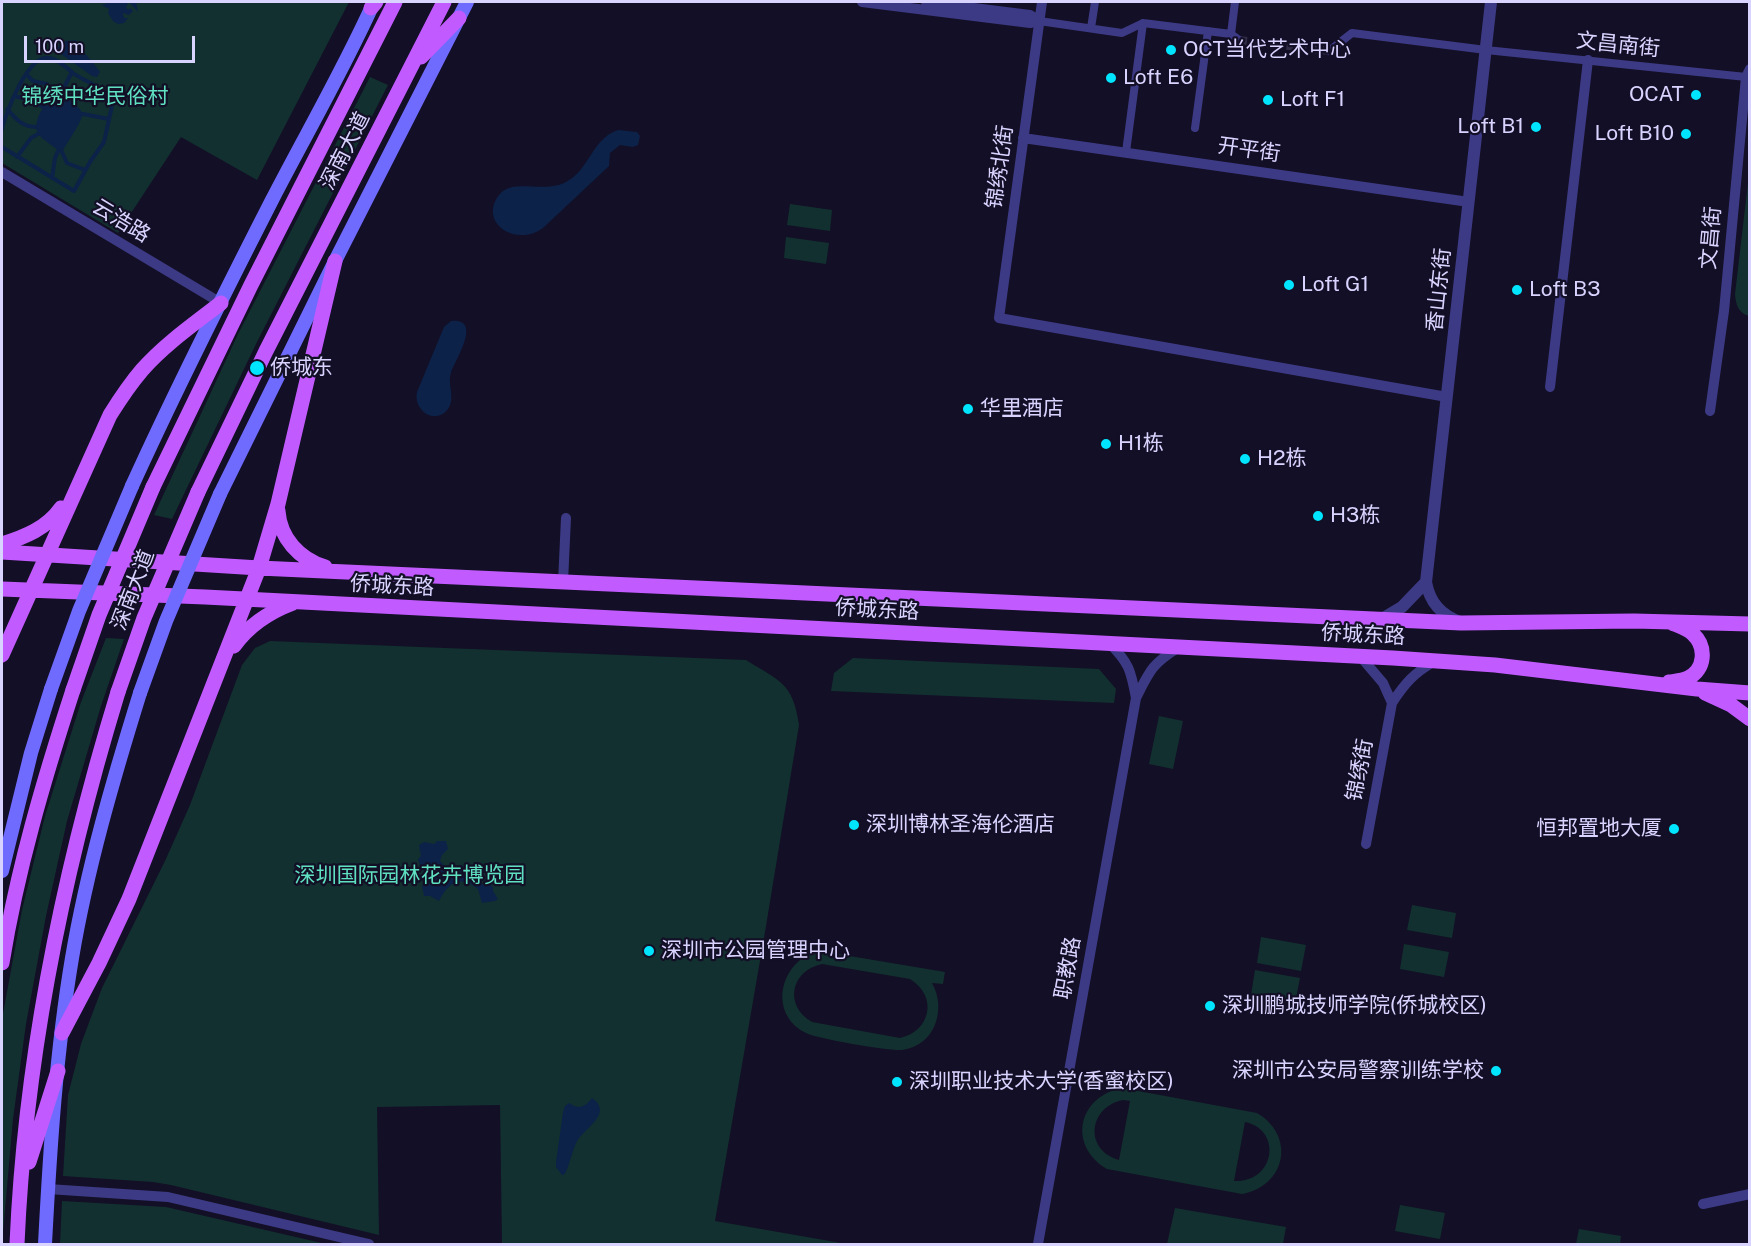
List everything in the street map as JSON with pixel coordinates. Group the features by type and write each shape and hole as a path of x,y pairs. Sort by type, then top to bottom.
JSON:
{"main road":[{"name":"深南大道","path":"2,963 10,913 48,767 99,615 153,488 251,285 394,2"},
{"name":"深南大道","path":"17,1245 27,1111 41,1006 78,838 96,765 118,692 144,618 198,492 266,351 444,2"},
{"path":"45,1245 58,1071 72,958 98,841 140,693 166,621 220,494 467,2"},
{"path":"2,872 31,753 51,689 79,611 132,486 165,413 374,4"},
{"path":"411,68 459,18"},
{"path":"62,1033 129,899 259,568 278,504 336,261"},
{"path":"2,655 75,488 110,415 125,391 144,368 179,336 221,303"},
{"path":"2,544 44,527 75,488"},
{"path":"278,504 281,528 296,550 318,565 336,571"},
{"name":"侨城东路","path":"2,552 259,568 1461,623 1748,622"},
{"name":"侨城东路","path":"2,589 247,599 1360,656 1495,665 1645,684 1749,693"},
{"path":"225,658 250,627 279,608 298,602"},
{"path":"1645,684 1688,678 1699,668 1702,660 1700,643 1695,636 1668,621"},
{"path":"1697,689 1731,705 1749,719"},
{"path":"19,1196 58,1071"}],"street":[{"path":"862,2 1030,22 1039,21 1122,33 1143,23 1231,34 1239,40"},
{"path":"926,2 1030,15 1039,21"},
{"name":"锦绣北街","path":"1042,2 999,318 1447,397"},
{"path":"1091,28 1095,2"},
{"path":"1231,34 1235,2"},
{"name":"香山东街","path":"1426,582 1491,2"},
{"path":"1126,152 1143,23"},
{"path":"1195,128 1208,31"},
{"name":"文昌南街","path":"1329,51 1352,33 1486,50 1748,73"},
{"path":"1550,387 1588,60"},
{"name":"文昌街","path":"1710,411 1724,311 1748,73"},
{"name":"开平街","path":"1023,138 1469,202"},
{"name":"云浩路","path":"2,172 221,303"},
{"path":"563,582 566,518"},
{"path":"1382,619 1402,607 1426,582"},
{"path":"1426,582 1428,594 1435,606 1450,618 1461,623"},
{"name":"职教路","path":"1109,643 1123,656 1131,673 1136,698"},
{"name":"职教路","path":"1038,1245 1136,698 1148,673 1159,660 1180,647"},
{"path":"1360,656 1383,683 1392,703"},
{"name":"锦绣街","path":"1366,844 1392,703 1405,683 1416,672 1436,661"},
{"path":"48,1189 168,1197 369,1245"},
{"path":"1703,1204 1749,1194"}],"green space":[{"name":"锦绣中华民俗村","path":"2,2 349,2 257,180 181,137 118,233 2,163"},
{"path":"370,77 388,85 256,344 172,519 154,515 238,334"},
{"path":"1749,174 1749,316 1738,308 1735,294"},
{"path":"790,204 832,210 830,231 787,225"},
{"path":"786,237 829,243 826,264 784,258"},
{"path":"106,638 124,639 101,706 67,821 46,916 26,1024 13,1119 2,1244 2,1019 22,910 45,816 81,702"},
{"name":"深圳国际园林花卉博览园","path":"270,641 746,660 783,684 793,700 799,725 715,1221 847,1244 502,1244 500,1105 377,1107 379,1235 171,1185 63,1176 68,1095 81,1044 102,988 190,805 242,665 255,648"},
{"path":"853,658 1099,669 1116,689 1114,703 831,691 834,673"},
{"path":"1159,716 1183,721 1173,769 1149,764"},
{"path":"1412,905 1456,913 1452,938 1407,930"},
{"path":"1261,937 1306,945 1301,971 1257,963"},
{"path":"1404,944 1449,952 1444,977 1400,969"},
{"path":"790,946 945,972 943,984 932,983 938,1004 935,1025 923,1042 902,1050 854,1044 806,1033 796,1026 784,1009 782,998 786,978 800,960 788,958","holes":["822,964 910,979 925,994 927,1012 919,1028 900,1038 812,1022 803,1015 794,998 797,981 811,968"]},
{"path":"1255,970 1300,978 1295,1003 1251,995"},
{"path":"1122,1088 1257,1113 1277,1134 1281,1147 1281,1159 1276,1171 1257,1189 1242,1194 1107,1169 1087,1148 1083,1136 1083,1123 1095,1101 1107,1093","holes":["1123,1100 1130,1101 1119,1160 1108,1155 1100,1147 1095,1129 1097,1119 1103,1111 1111,1104","1245,1122 1257,1127 1265,1135 1269,1145 1269,1155 1266,1165 1258,1174 1248,1179 1234,1181"]},
{"path":"62,1201 166,1207 326,1244 60,1244"},
{"path":"1400,1205 1445,1213 1440,1239 1395,1231"},
{"path":"1175,1208 1286,1227 1283,1244 1167,1244"},
{"path":"1579,1229 1621,1236 1620,1244 1576,1244"}],"water":[{"path":"110,2 129,2 126,7 133,11 129,15 123,13 124,18 128,18 124,23 118,24 113,21 108,13 109,9 102,5"},
{"path":"129,2 136,2 138,12"},
{"path":"76,40 100,72 97,77 92,76 58,52 58,47 66,41"},
{"path":"52,95 70,100 83,114 62,152 39,135 36,125"},
{"path":"618,130 637,132 640,136 638,145 633,147 620,145 610,153 609,166 543,228 521,235 511,233 496,223 493,214 494,205 499,195 505,190 519,186 546,187 564,183 580,171 602,140"},
{"path":"451,321 461,322 465,326 466,333 451,373 450,405 443,414 431,416 418,405 417,392 444,327"},
{"path":"437,841 446,841 448,849 440,861 447,868 462,865 469,876 472,877 475,873 480,874 481,882 484,886 493,887 498,899 482,903 478,889 472,884 460,881 446,889 439,901 430,896 424,896 422,886 428,875 421,869 418,859 421,856 419,845 424,842 434,844"},
{"path":"592,1098 598,1104 599,1115 577,1141 567,1170 562,1175 556,1167 556,1162 565,1106 569,1103 582,1106"}],"waterway":[{"path":"2,129 19,86 33,65 41,59 49,58 59,62 94,85 101,90 112,106 104,142 74,191 2,147"},
{"path":"60,95 72,72"},
{"path":"26,74 33,81 47,84 52,95"},
{"path":"14,96 34,101 43,107"},
{"path":"7,109 23,124 36,127"},
{"path":"83,114 109,119"},
{"path":"17,157 31,138 38,134"},
{"path":"52,178 58,151"},
{"path":"62,152 67,163 85,170"}],"tunnel":[{"path":"1239,40 1329,51"}],"place":[{"name":"OCT当代艺术中心","path":"1171,50"},
{"name":"Loft E6","path":"1111,78"},
{"name":"OCAT","path":"1696,95"},
{"name":"Loft F1","path":"1268,100"},
{"name":"Loft B1","path":"1536,127"},
{"name":"Loft B10","path":"1686,134"},
{"name":"Loft G1","path":"1289,285"},
{"name":"Loft B3","path":"1517,290"},
{"name":"侨城东","path":"257,368"},
{"name":"华里酒店","path":"968,409"},
{"name":"H1栋","path":"1106,444"},
{"name":"H2栋","path":"1245,459"},
{"name":"H3栋","path":"1318,516"},
{"name":"深圳博林圣海伦酒店","path":"854,825"},
{"name":"恒邦置地大厦","path":"1674,829"},
{"name":"深圳市公园管理中心","path":"649,951"},
{"name":"深圳鹏城技师学院(侨城校区)","path":"1210,1006"},
{"name":"深圳市公安局警察训练学校","path":"1496,1071"},
{"name":"深圳职业技术大学(香蜜校区)","path":"897,1082"}]}
